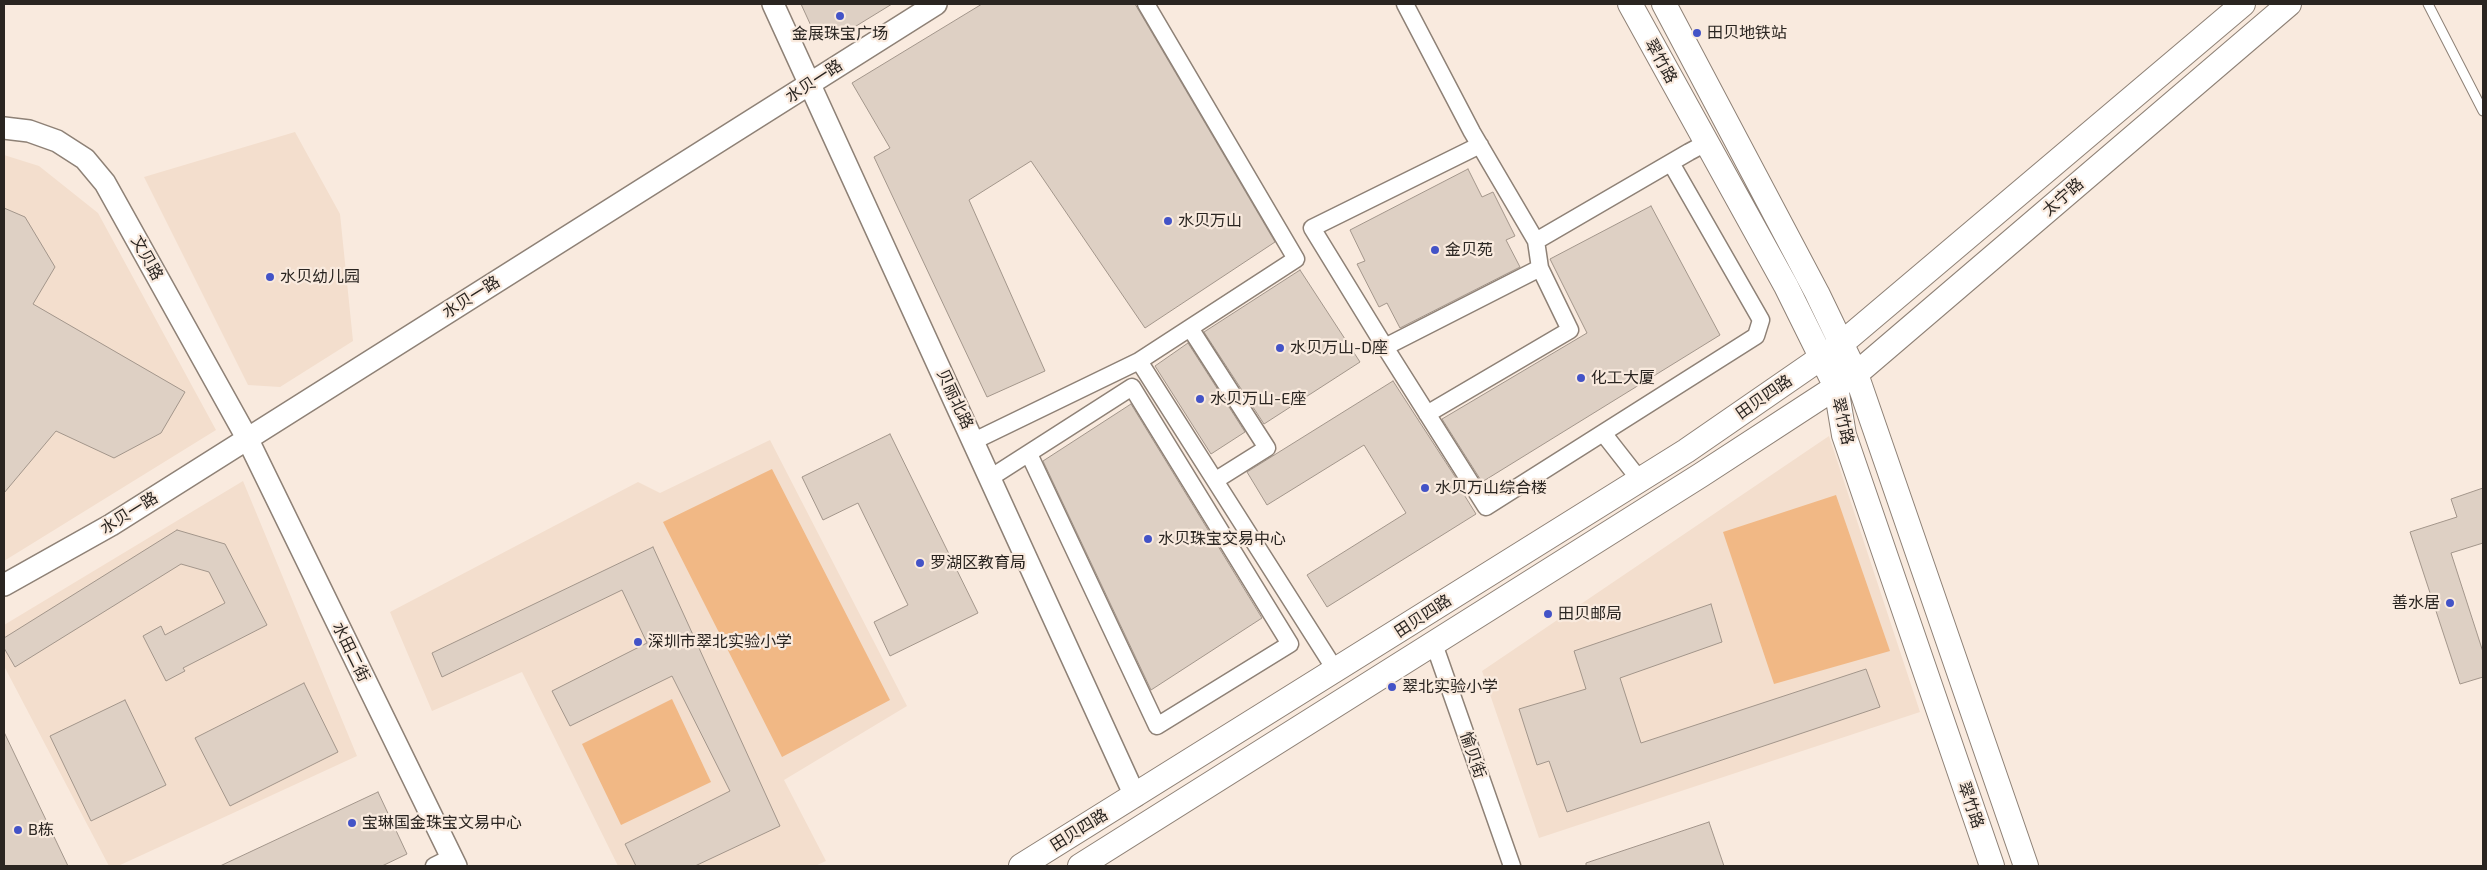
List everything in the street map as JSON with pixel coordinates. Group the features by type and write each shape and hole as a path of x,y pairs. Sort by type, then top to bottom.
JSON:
{"main road":[{"name":"翠竹路","path":"1630,4 1786,286 1836,387 1844,435 1992,866"},
{"name":"翠竹路","path":"1664,4 1817,293 1856,374 2026,866"},
{"name":"太宁路","path":"1820,358 1841,344 2243,4"},
{"name":"太宁路","path":"1836,387 1856,374 2289,4"},
{"name":"田贝四路","path":"1021,866 1686,451 1820,358"},
{"name":"田贝四路","path":"1080,866 1701,475 1836,387"}],"street":[{"name":"贝丽北路","path":"772,4 974,441 1135,796"},
{"name":"水贝一路","path":"4,585 111,525 936,4"},
{"path":"974,441 1139,361 1296,259 1146,4"},
{"path":"1405,4 1480,145 1536,241 1540,268 1570,330 1427,414"},
{"name":"文贝路","path":"4,128 30,131 57,140 84,159 105,183 246,438"},
{"path":"1536,241 1706,143"},
{"path":"1480,145 1312,228 1486,507 1756,336 1761,320 1671,163"},
{"path":"1385,347 1540,268"},
{"path":"1190,328 1267,448 1216,480"},
{"path":"1139,361 1336,671"},
{"path":"990,478 1132,387 1290,644 1157,726 1029,454"},
{"path":"1603,433 1639,479"},
{"name":"水田二街","path":"246,438 447,863"},
{"path":"1686,451 1701,475"},
{"name":"愉贝街","path":"1434,644 1512,866"}],"lane":[{"path":"2428,4 2483,111"}],"shaded area":[{"name":"水贝幼儿园","path":"295,132 340,214 353,341 280,387 248,385 144,177"},
{"path":"4,155 39,166 98,213 216,430 4,561"},
{"path":"1829,436 1920,712 1539,838 1482,671"},
{"name":"深圳市翠北实验小学","path":"770,440 907,706 784,780 826,861 815,866 618,866 522,672 432,711 390,612 638,482 660,493"},
{"path":"772,469 890,700 782,757 663,522"},
{"path":"243,481 357,756 118,866 109,866 4,666 4,625"},
{"path":"1836,495 1890,651 1774,684 1723,532"},
{"path":"672,699 711,782 621,825 582,744"}],"building":[{"name":"金展珠宝广场","path":"801,4 892,4 848,31 812,28"},
{"name":"水贝万山","path":"982,4 1135,4 1275,242 1145,328 1031,161 969,200 1045,371 987,397 874,157 890,148 852,83"},
{"name":"金贝苑","path":"1468,169 1482,197 1493,192 1515,236 1506,240 1520,267 1400,328 1387,303 1379,307 1357,264 1365,261 1350,230"},
{"name":"化工大厦","path":"1651,206 1720,335 1482,482 1442,419 1587,333 1550,259"},
{"path":"4,208 25,217 55,267 33,304 185,392 161,433 114,458 56,431 4,493"},
{"name":"水贝万山-D座","path":"1300,270 1360,362 1264,424 1204,332"},
{"name":"水贝万山-E座","path":"1188,343 1245,432 1211,454 1155,366"},
{"name":"水贝万山综合楼","path":"1393,381 1465,492 1463,493 1476,514 1327,607 1307,575 1406,513 1364,445 1267,505 1247,472"},
{"name":"水贝珠宝交易中心","path":"1131,404 1262,618 1151,690 1043,461"},
{"name":"罗湖区教育局","path":"890,434 978,613 890,656 874,622 908,605 858,503 823,520 802,477"},
{"name":"善水居","path":"2483,488 2483,543 2451,553 2483,652 2483,677 2460,684 2410,532 2457,517 2451,499"},
{"path":"177,530 225,544 267,625 183,668 185,671 166,681 143,636 161,626 165,635 225,603 209,572 181,564 15,667 4,648 4,638"},
{"path":"653,547 780,826 695,866 636,866 625,844 730,791 672,676 570,726 552,691 647,643 622,590 442,677 432,653"},
{"path":"1711,604 1722,642 1620,678 1641,743 1866,669 1880,707 1567,812 1549,761 1537,765 1519,709 1586,689 1574,651"},
{"path":"304,683 338,752 230,806 195,738"},
{"path":"125,700 166,785 91,821 50,736"},
{"path":"4,732 68,866 4,866"},
{"name":"宝琳国金珠宝文易中心","path":"378,792 407,854 382,866 220,866"},
{"path":"1709,822 1724,866 1586,866 1586,863"}],"place":[{"name":"金展珠宝广场","path":"840,16"},
{"name":"田贝地铁站","path":"1697,33"},
{"name":"水贝万山","path":"1168,221"},
{"name":"金贝苑","path":"1435,250"},
{"name":"水贝幼儿园","path":"270,277"},
{"name":"水贝万山-D座","path":"1280,348"},
{"name":"化工大厦","path":"1581,378"},
{"name":"水贝万山-E座","path":"1200,399"},
{"name":"水贝万山综合楼","path":"1425,488"},
{"name":"水贝珠宝交易中心","path":"1148,539"},
{"name":"罗湖区教育局","path":"920,563"},
{"name":"善水居","path":"2450,603"},
{"name":"田贝邮局","path":"1548,614"},
{"name":"深圳市翠北实验小学","path":"638,642"},
{"name":"翠北实验小学","path":"1392,687"},
{"name":"宝琳国金珠宝文易中心","path":"352,823"},
{"name":"B栋","path":"18,830"}]}
